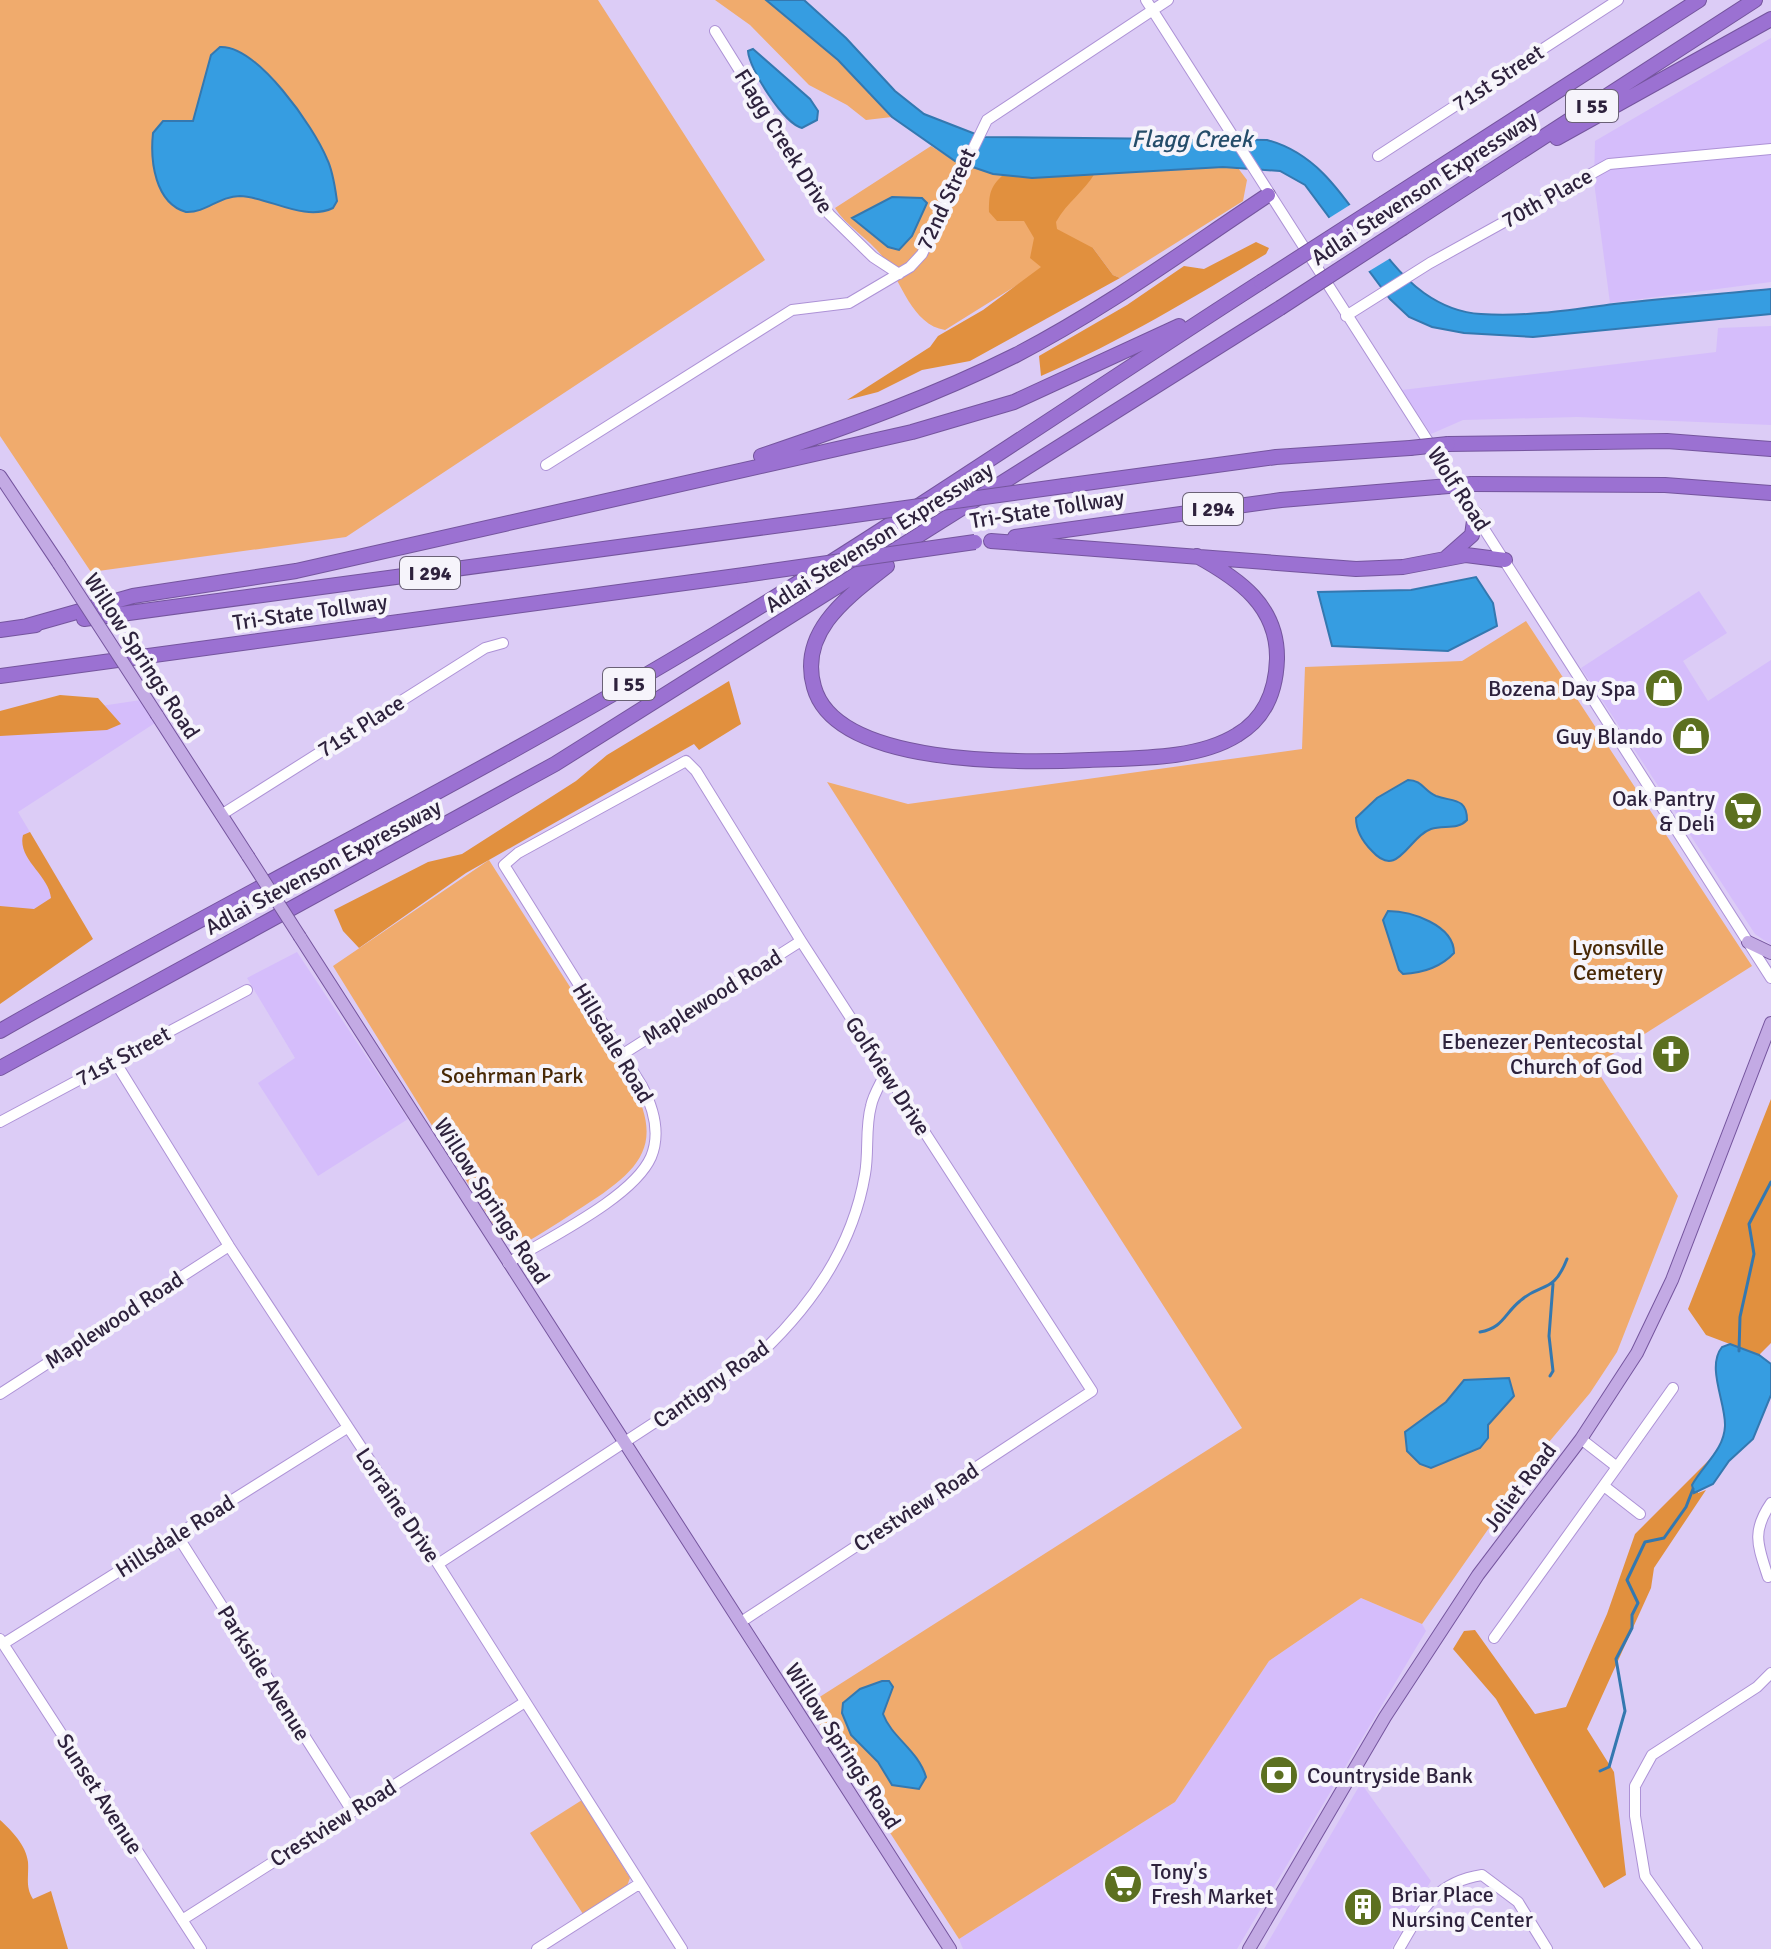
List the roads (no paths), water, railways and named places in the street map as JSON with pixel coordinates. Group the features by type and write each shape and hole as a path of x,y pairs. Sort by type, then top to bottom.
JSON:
{"highway":[{"name":"Adlai Stevenson Expressway","path":"0,1031 132,956 432,798 717,633 1699,0"},
{"name":"Adlai Stevenson Expressway","path":"0,1068 555,764 946,521 1755,0"},
{"path":"1428,211 1771,19"},
{"path":"696,478 901,406 1015,355 1114,299 1268,195"},
{"path":"27,626 133,596 296,571 696,478 912,432 1014,402 1237,298"},
{"name":"Tri-State Tollway","path":"0,630 1276,457 1448,444 1667,441 1771,449"},
{"name":"Tri-State Tollway","path":"0,676 1235,506 1472,484 1665,485 1771,493"},
{"path":"1443,559 1472,535 1475,514"},
{"path":"946,521 848,597 825,623 813,649 812,680 822,707 841,726 866,740 961,756 1068,761 1199,749 1236,736 1260,717 1270,700 1276,676 1277,639 1264,607 1237,578 1197,556"},
{"path":"991,541 1356,569 1403,567 1466,555 1505,560"}],"main road":[{"name":"Willow Springs Road","path":"0,476 248,856 623,1445 741,1622 950,1949"},
{"path":"1748,942 1771,953"},
{"name":"Joliet Road","path":"1249,1949 1402,1691 1478,1575 1581,1439 1637,1353 1672,1280 1765,1048 1771,1023"}],"street":[{"name":"72nd Street","path":"546,465 792,310 849,303 899,274 922,254 977,132 987,120 1150,5 1168,0"},
{"name":"71st Street","path":"1378,156 1618,0"},
{"name":"Wolf Road","path":"1150,5 1258,180 1771,978"},
{"name":"Flagg Creek Drive","path":"715,31 829,214 873,257 899,274"},
{"name":"70th Place","path":"1346,316 1430,263 1609,164 1771,149"},
{"name":"71st Place","path":"221,815 485,648 503,643"},
{"name":"Hillsdale Road","path":"508,1263 625,1187 651,1157 655,1117 642,1086 623,1054 504,865 518,853 686,761"},
{"name":"Golfview Drive","path":"686,761 696,771 801,941 1092,1391"},
{"name":"Maplewood Road","path":"623,1054 801,941"},
{"name":"71st Street","path":"0,1122 247,990"},
{"name":"Lorraine Drive","path":"114,1060 229,1246 438,1564 682,1949"},
{"name":"Cantigny Road","path":"438,1564 761,1353 795,1320 829,1274 851,1226 865,1175 871,1105 886,1072"},
{"name":"Maplewood Road","path":"0,1394 229,1246"},
{"path":"1494,1638 1673,1388"},
{"name":"Crestview Road","path":"741,1622 1092,1391"},
{"name":"Hillsdale Road","path":"2,1641 347,1428"},
{"path":"1581,1439 1617,1467"},
{"path":"1604,1486 1640,1514"},
{"path":"1768,1577 1757,1545 1759,1521 1771,1503"},
{"name":"Parkside Avenue","path":"177,1535 352,1811"},
{"name":"Sunset Avenue","path":"2,1641 201,1949"},
{"path":"1697,1949 1645,1876 1635,1816 1635,1786 1652,1755 1757,1687 1771,1673"},
{"name":"Crestview Road","path":"182,1920 525,1702"},
{"path":"1399,1949 1436,1894 1457,1878 1482,1875 1518,1902 1547,1949"},
{"path":"537,1949 639,1884"}],"water":[{"path":"766,0 804,0 846,38 895,91 924,114 983,137 1267,140 1293,151 1316,166 1335,186 1403,275 1424,293 1459,310 1498,315 1531,314 1771,289 1771,314 1533,337 1464,333 1432,327 1409,317 1390,299 1305,185 1280,171 1223,167 1032,178 993,174 955,161 892,117 838,60"},
{"path":"220,47 235,50 250,59 267,73 297,109 329,164 337,201 333,208 322,212 298,211 240,196 186,212 167,200 154,168 153,133 163,121 193,121 211,55"},
{"path":"753,49 810,99 818,111 817,120 802,128 786,117 754,70 748,51"},
{"path":"892,197 922,198 927,203 912,236 899,250 888,247 852,218"},
{"path":"1476,577 1493,603 1497,626 1448,651 1332,646 1318,592 1411,590"},
{"path":"1408,780 1417,782 1436,796 1461,804 1467,820 1455,826 1431,829 1396,859 1381,859 1363,840 1356,818 1377,798"},
{"path":"1388,911 1419,917 1439,927 1452,943 1454,953 1431,968 1403,974 1383,920"},
{"path":"1730,1344 1759,1355 1771,1364 1771,1395 1753,1439 1729,1461 1713,1484 1694,1493 1692,1485 1724,1435 1725,1417 1716,1365 1722,1347"},
{"path":"1509,1378 1514,1396 1488,1425 1488,1438 1480,1448 1431,1468 1420,1464 1407,1451 1405,1432 1446,1402 1464,1380"},
{"path":"889,1681 893,1687 883,1714 892,1730 917,1759 926,1777 919,1789 892,1785 878,1762 851,1735 842,1713 843,1703 860,1689"}],"waterway":[{"path":"1739,1351 1740,1317 1754,1254 1749,1224 1771,1182"},
{"path":"1480,1332 1503,1320 1527,1295 1552,1283 1567,1259"},
{"path":"1550,1376 1553,1371 1549,1336 1553,1284"},
{"path":"1600,1771 1609,1767 1625,1711 1616,1659 1632,1628 1632,1615 1638,1603 1627,1580 1645,1542 1664,1538 1686,1507 1693,1489"}],"place":[{"name":"Bozena Day Spa","path":"1664,688"},
{"name":"Guy Blando","path":"1691,736"},
{"name":"Oak Pantry & Deli","path":"1743,811"},
{"name":"Ebenezer Pentecostal Church of God","path":"1671,1054"},
{"name":"Countryside Bank","path":"1279,1775"},
{"name":"Tony's Fresh Market","path":"1123,1884"},
{"name":"Briar Place Nursing Center","path":"1363,1907"}],"water label":[{"name":"Flagg Creek","path":"1192,139"}],"park label":[{"name":"Lyonsville Cemetery","path":"1618,960"},
{"name":"Soehrman Park","path":"512,1075"}]}
